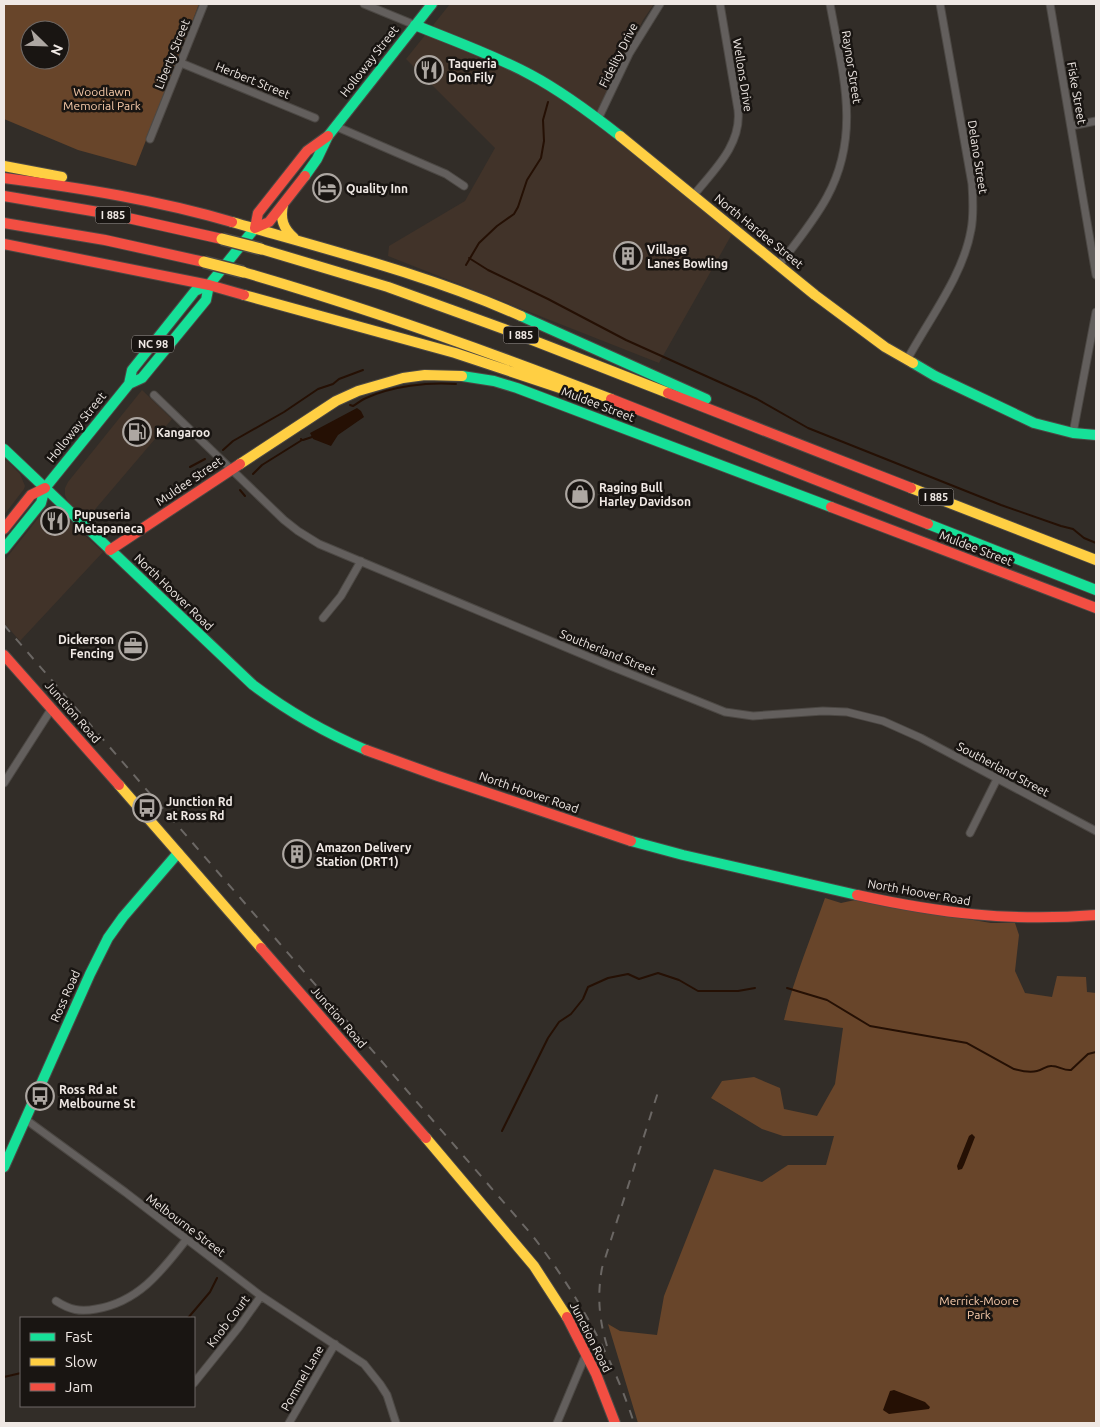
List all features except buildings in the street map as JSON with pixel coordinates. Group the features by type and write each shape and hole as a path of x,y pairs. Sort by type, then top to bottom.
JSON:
{"main road":[{"name":"Holloway Street","path":"255,228 269,222 283,205 317,159 332,131 432,4"},
{"name":"North Hardee Street","path":"415,25 497,59 531,75 568,97 853,324 907,360 935,376 1026,420 1058,430 1096,435"},
{"name":"Holloway Street","path":"4,549 41,503 45,488 129,384 142,378 206,300 209,285 255,228 258,213 307,151 332,131"},
{"path":"4,166 74,180 132,197"},
{"path":"4,178 132,197 192,210 294,238 434,282 510,311 678,385 775,433"},
{"name":"I 885","path":"4,196 110,214 222,239 311,263 446,307 775,433 1096,560"},
{"path":"283,205 281,223 294,238"},
{"name":"I 885","path":"4,223 105,240 204,262 313,291 429,329 1096,590"},
{"path":"4,244 209,285 455,353 589,398 632,407"},
{"path":"167,278 180,286 182,306"},
{"name":"Holloway Street","path":"129,384 132,370 182,306 195,291 209,285"},
{"name":"Muldee Street","path":"110,550 324,408 360,390 385,381 418,375 449,374 473,377 517,388 1096,608"},
{"name":"North Hoover Road","path":"4,449 220,655 263,693 309,723 339,739 394,761 639,843 712,861 926,909 993,917 1053,918 1096,915"},
{"name":"Holloway Street","path":"4,528 31,495 45,488"},
{"name":"Junction Road","path":"4,655 495,1218 547,1285 566,1313 586,1354 615,1423"},
{"name":"Ross Road","path":"4,1167 90,974 108,938 135,902 178,853"}],"street":[{"name":"Liberty Street","path":"150,139 204,4"},
{"path":"364,4 415,25"},
{"name":"Fidelity Drive","path":"598,119 629,54 660,4"},
{"name":"Wellons Drive","path":"693,196 727,153 733,143 739,124 720,4"},
{"name":"Raynor Street","path":"779,266 828,196 844,154 847,133 847,106 830,4"},
{"name":"Delano Street","path":"907,360 958,270 972,228 972,184 940,4"},
{"name":"Fiske Street","path":"1050,4 1096,275"},
{"name":"Herbert Street","path":"181,63 316,118"},
{"path":"1071,126 1096,121"},
{"path":"332,131 446,174 464,186"},
{"path":"1073,433 1096,312"},
{"name":"Southerland Street","path":"154,395 298,531 319,544 711,707 742,715 774,715 823,711 864,715 907,731 1096,831"},
{"path":"323,618 341,596 361,561"},
{"path":"4,783 52,708"},
{"path":"970,834 997,779"},
{"name":"Melbourne Street","path":"25,1119 125,1192 261,1296 364,1364 377,1379 387,1395 396,1423"},
{"path":"56,1301 71,1310 80,1311 105,1308 128,1299 151,1282 186,1240"},
{"name":"Knob Court","path":"195,1382 261,1296"},
{"name":"Pommel Lane","path":"289,1423 335,1344"},
{"path":"557,1423 586,1354"}],"shaded area":[{"path":"450,4 654,4 643,20 594,123 732,234 659,363 388,256 389,246 465,201 495,148 406,59"},
{"path":"142,390 172,419 86,520 68,502 65,488"},
{"path":"357,408 364,417 338,435 331,446 313,439 310,433"},
{"path":"4,458 20,474 25,486 4,515"},
{"path":"49,511 61,514 103,552 20,641 4,623 4,561 40,516"},
{"path":"972,1134 975,1137 962,1169 958,1170 957,1166 969,1136"},
{"path":"894,1390 925,1402 930,1407 929,1409 889,1414 883,1410 890,1391"}],"green space":[{"name":"Woodlawn Memorial Park","path":"4,4 199,4 136,166 78,150 4,119"},
{"name":"Merrick-Moore Park","path":"825,898 841,903 855,900 991,923 1015,923 1019,935 1015,971 1025,993 1052,997 1057,976 1086,977 1087,992 1096,993 1096,1423 638,1423 608,1324 620,1331 657,1335 664,1296 714,1169 762,1182 788,1165 826,1165 834,1136 783,1136 762,1129 711,1098 722,1081 754,1077 780,1088 784,1109 817,1116 835,1084 843,1028 784,1020 798,973"}],"waterway":[{"path":"466,265 479,243 497,226 514,214 518,207 527,180 541,158 544,141 543,120 548,102"},
{"path":"469,258 488,270 626,340 757,399 808,428 1001,505 1073,529 1084,538 1096,543"},
{"path":"223,450 233,441 284,412 318,389 363,370"},
{"path":"350,405 353,406 366,398 387,390 422,384 456,384"},
{"path":"303,440 312,437"},
{"path":"253,474 262,465 301,439"},
{"path":"190,467 205,459"},
{"path":"240,490 245,496"},
{"path":"502,1131 548,1038 559,1022 571,1014 583,999 588,987 608,978 628,974 639,979 658,973 679,980 698,991 738,991 755,988"},
{"path":"787,988 827,1000 870,1026 967,1043 1014,1069 1028,1072 1034,1072 1050,1066 1071,1070 1088,1054 1096,1052"},
{"path":"189,1317 210,1292 217,1278"},
{"path":"4,1377 20,1373"}],"railway":[{"path":"4,625 532,1235 563,1279 591,1325 615,1373 634,1423"},
{"path":"607,1346 600,1307 602,1268 659,1089"}],"traffic: fast":[{"path":"305,176 317,159 328,136 432,4"},
{"path":"415,25 531,75 566,96 620,136"},
{"path":"4,549 41,503 45,488 129,384 132,370 195,291 209,285 255,228"},
{"path":"129,384 142,378 206,300 209,285"},
{"path":"521,316 706,399"},
{"path":"913,363 935,376 1034,423 1073,433 1096,435"},
{"path":"462,376 494,381 517,388 831,507"},
{"path":"4,449 253,685 308,721 366,750"},
{"path":"928,524 1096,590"},
{"path":"631,841 683,855 857,895"},
{"path":"4,1167 90,974 108,938 123,917 178,853"}],"traffic: slow":[{"path":"620,136 815,295 885,347 913,363"},
{"path":"4,166 62,177"},
{"path":"283,205 283,223 287,231 294,238"},
{"path":"232,222 415,276 486,301 521,316"},
{"path":"222,239 261,249"},
{"path":"261,249 388,287 504,329 668,393"},
{"path":"204,262 243,272"},
{"path":"243,272 336,300 428,331 611,399"},
{"path":"244,295 455,353 578,394"},
{"path":"240,464 336,401 358,391 403,378 425,375 462,376"},
{"path":"911,488 1096,560"},
{"path":"119,785 261,948"},
{"path":"426,1138 534,1266 567,1317"}],"traffic: jam":[{"path":"305,176 269,222 255,228 258,213 307,151 328,136"},
{"path":"4,178 119,195 176,207 232,222"},
{"path":"4,196 110,214 222,239"},
{"path":"4,223 105,240 204,262"},
{"path":"4,244 209,285 244,295"},
{"path":"668,393 911,488"},
{"path":"611,399 928,524"},
{"path":"110,550 240,464"},
{"path":"4,529 31,495 45,488"},
{"path":"831,507 1096,608"},
{"path":"4,655 119,785"},
{"path":"366,750 631,841"},
{"path":"857,895 917,907 975,914 1034,917 1096,915"},
{"path":"261,948 426,1138"},
{"path":"567,1317 596,1374 615,1423"}],"place":[{"name":"Taqueria Don Fily","path":"429,70"},
{"name":"Quality Inn","path":"327,188"},
{"name":"Village Lanes Bowling","path":"628,256"},
{"name":"Kangaroo","path":"137,432"},
{"name":"Raging Bull Harley Davidson","path":"580,494"},
{"name":"Pupuseria Metapaneca","path":"55,521"},
{"name":"Dickerson Fencing","path":"133,646"},
{"name":"Junction Rd at Ross Rd","path":"147,808"},
{"name":"Amazon Delivery Station (DRT1)","path":"297,854"},
{"name":"Ross Rd at Melbourne St","path":"40,1096"}]}
